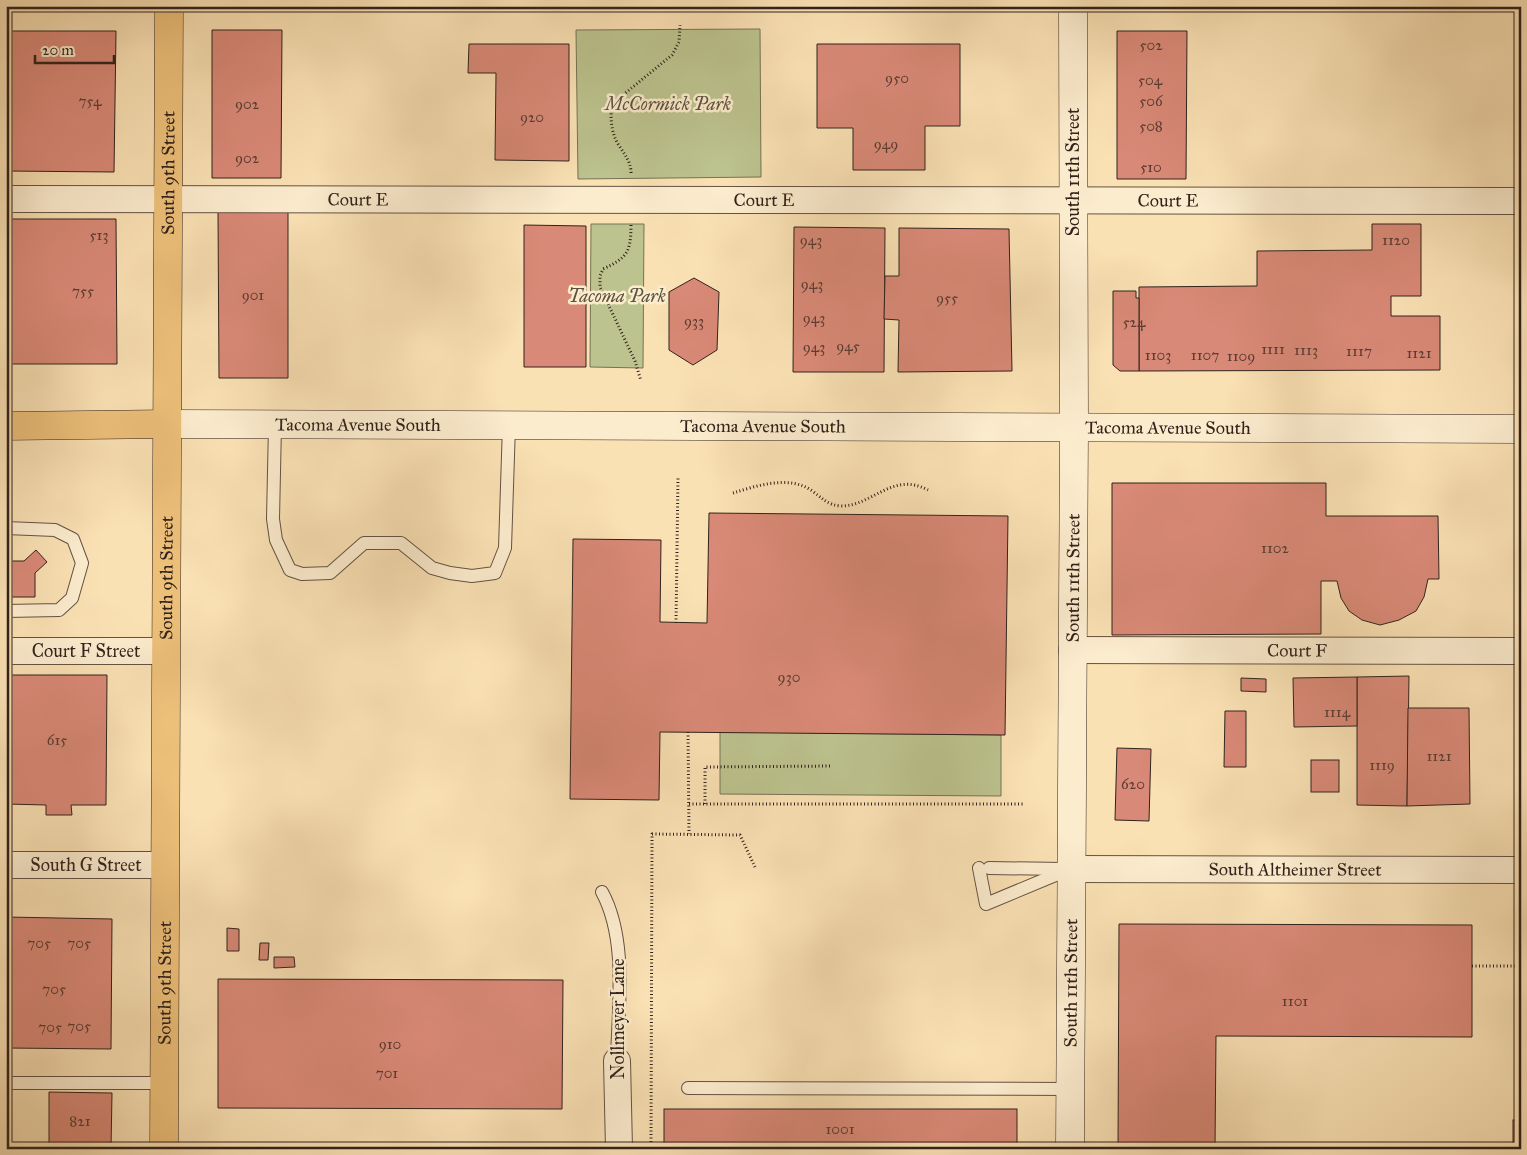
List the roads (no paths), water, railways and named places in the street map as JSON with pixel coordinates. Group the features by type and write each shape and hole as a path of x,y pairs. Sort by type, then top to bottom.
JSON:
{"main road":[{"name":"South 9th Street","path":"164,1149 169,6"},
{"name":"South 11th Street","path":"1070,1149 1070,869 1074,428 1073,6"},
{"name":"Tacoma Avenue South","path":"6,426 167,424 1521,429"}],"street":[{"name":"Court E","path":"6,198 1074,202 1521,201"},
{"name":"Court F","path":"1072,650 1521,651"},
{"name":"Court F Street","path":"6,652 166,651"},
{"name":"South G Street","path":"6,865 165,866"},
{"name":"South Altheimer Street","path":"1070,869 1521,870"},
{"name":"Nollmeyer Lane","path":"617,1061 619,1149"}],"lane":[{"path":"275,425 273,519 276,540 290,570 302,574 330,573 364,544 400,543 432,568 472,576 495,573 505,548 508,425"},
{"path":"6,528 55,530 73,539 82,562 72,598 59,610 6,611"},
{"path":"984,868 1070,869 1023,886 986,904 984,868"},
{"name":"Nollmeyer Lane","path":"602,892 613,917 618,945 617,1061"},
{"path":"6,1083 164,1083"},
{"path":"688,1088 1070,1089"}],"park label":[{"name":"McCormick Park","path":"668,104"},
{"name":"Tacoma Park","path":"617,296"}]}
